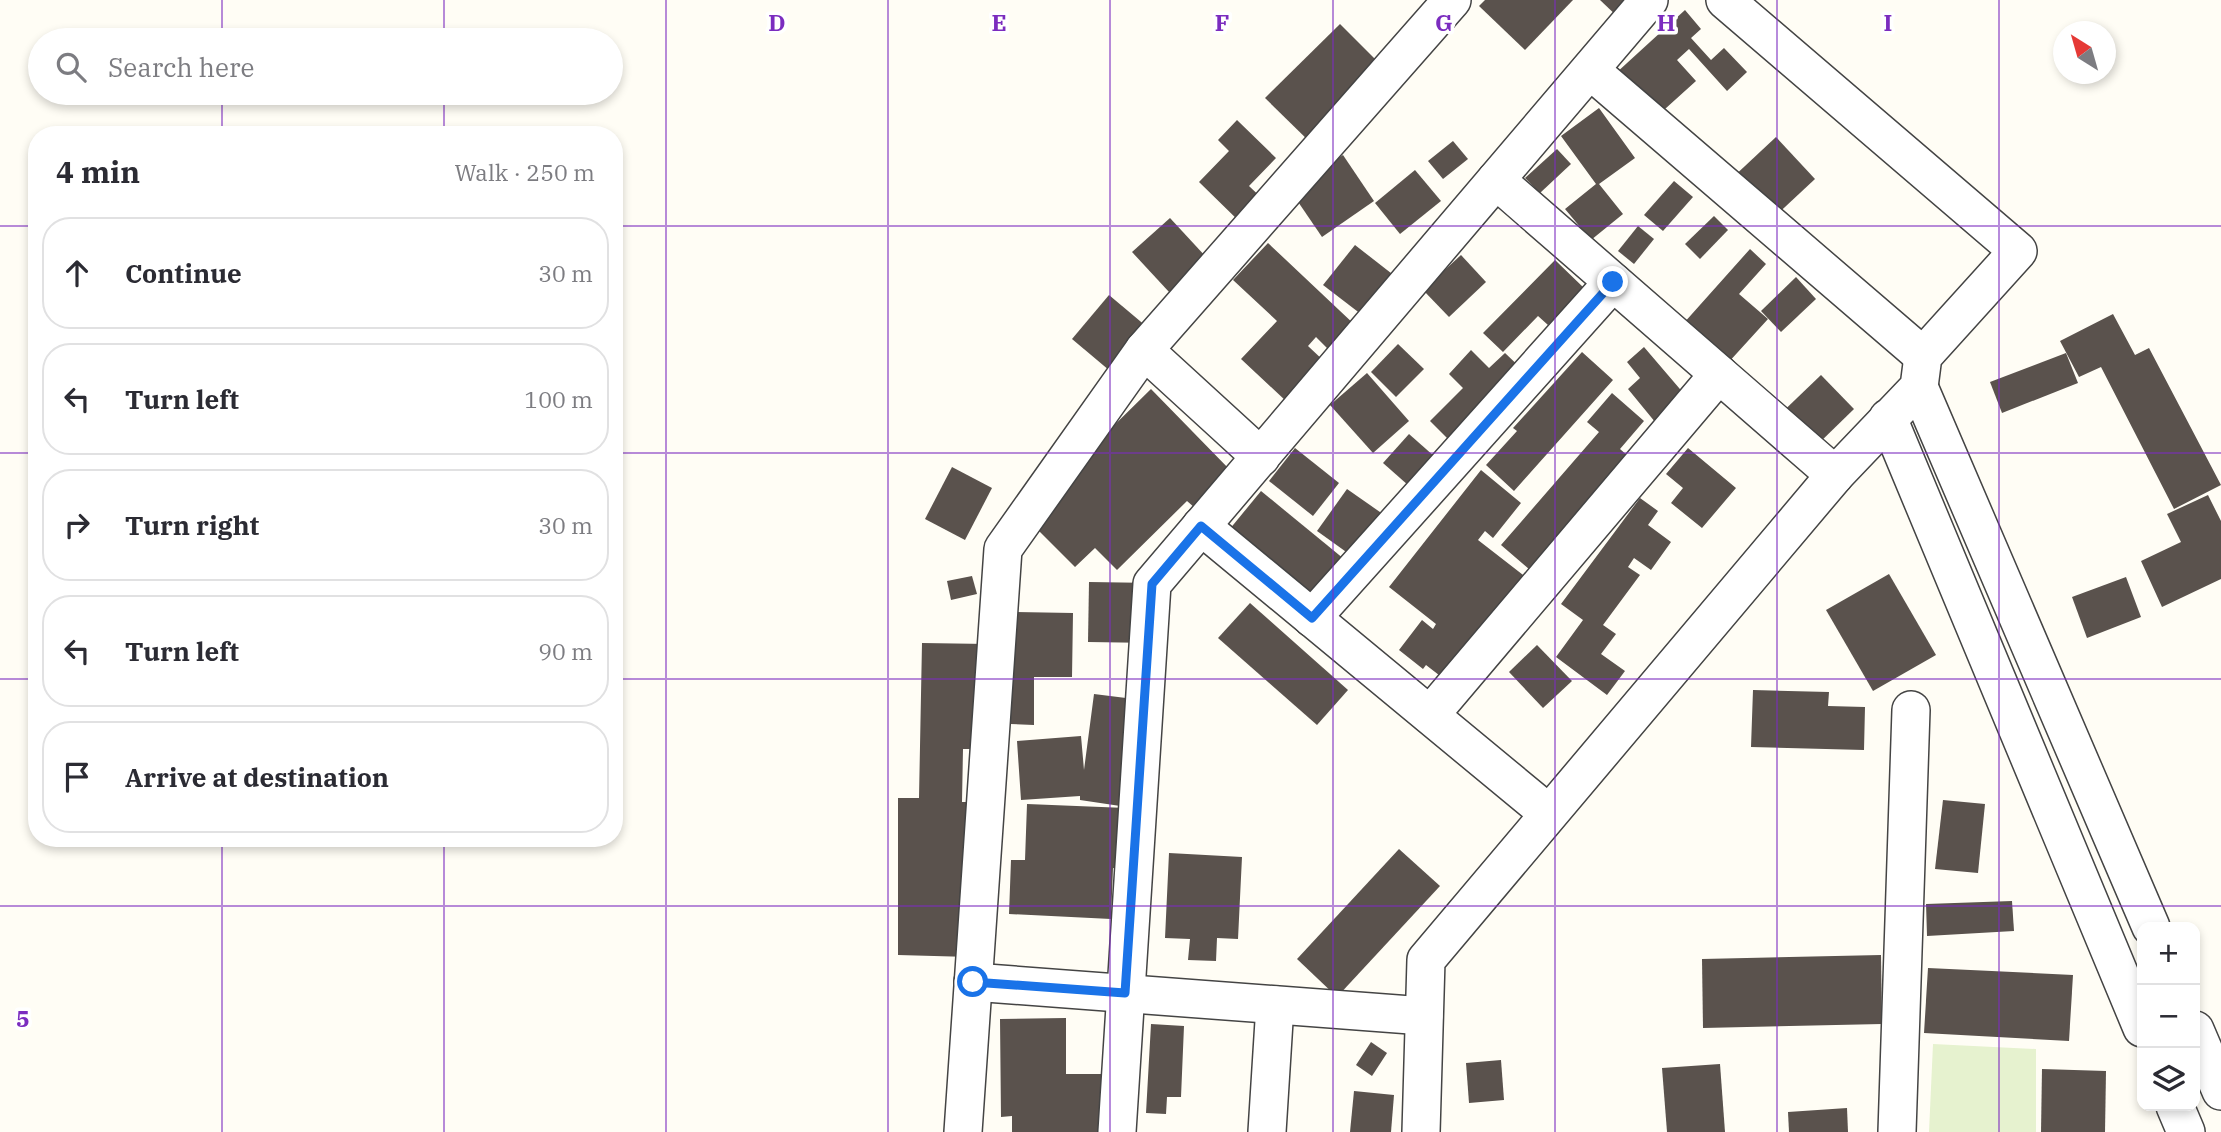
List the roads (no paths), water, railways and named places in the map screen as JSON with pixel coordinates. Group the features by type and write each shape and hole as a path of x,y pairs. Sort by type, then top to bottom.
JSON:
{"street":[{"path":"963,1132 1003,550 1143,350 1452,0"},
{"path":"1117,1132 1152,584 1649,0"},
{"path":"1421,1132 1426,960 1835,475 1888,418 1921,372 2018,251 1725,0"},
{"path":"1590,70 1921,372 2149,922"},
{"path":"1496,180 1835,475"},
{"path":"1312,618 1613,282"},
{"path":"1143,350 1261,457"},
{"path":"1430,715 1718,374"},
{"path":"1888,418 2137,1016"},
{"path":"1201,526 1548,813"},
{"path":"1897,1132 1911,710"},
{"path":"973,982 1424,1016"},
{"path":"1267,1132 1275,1005"},
{"path":"2200,1042 2221,1091"},
{"path":"2177,1111 2186,1132"}]}
